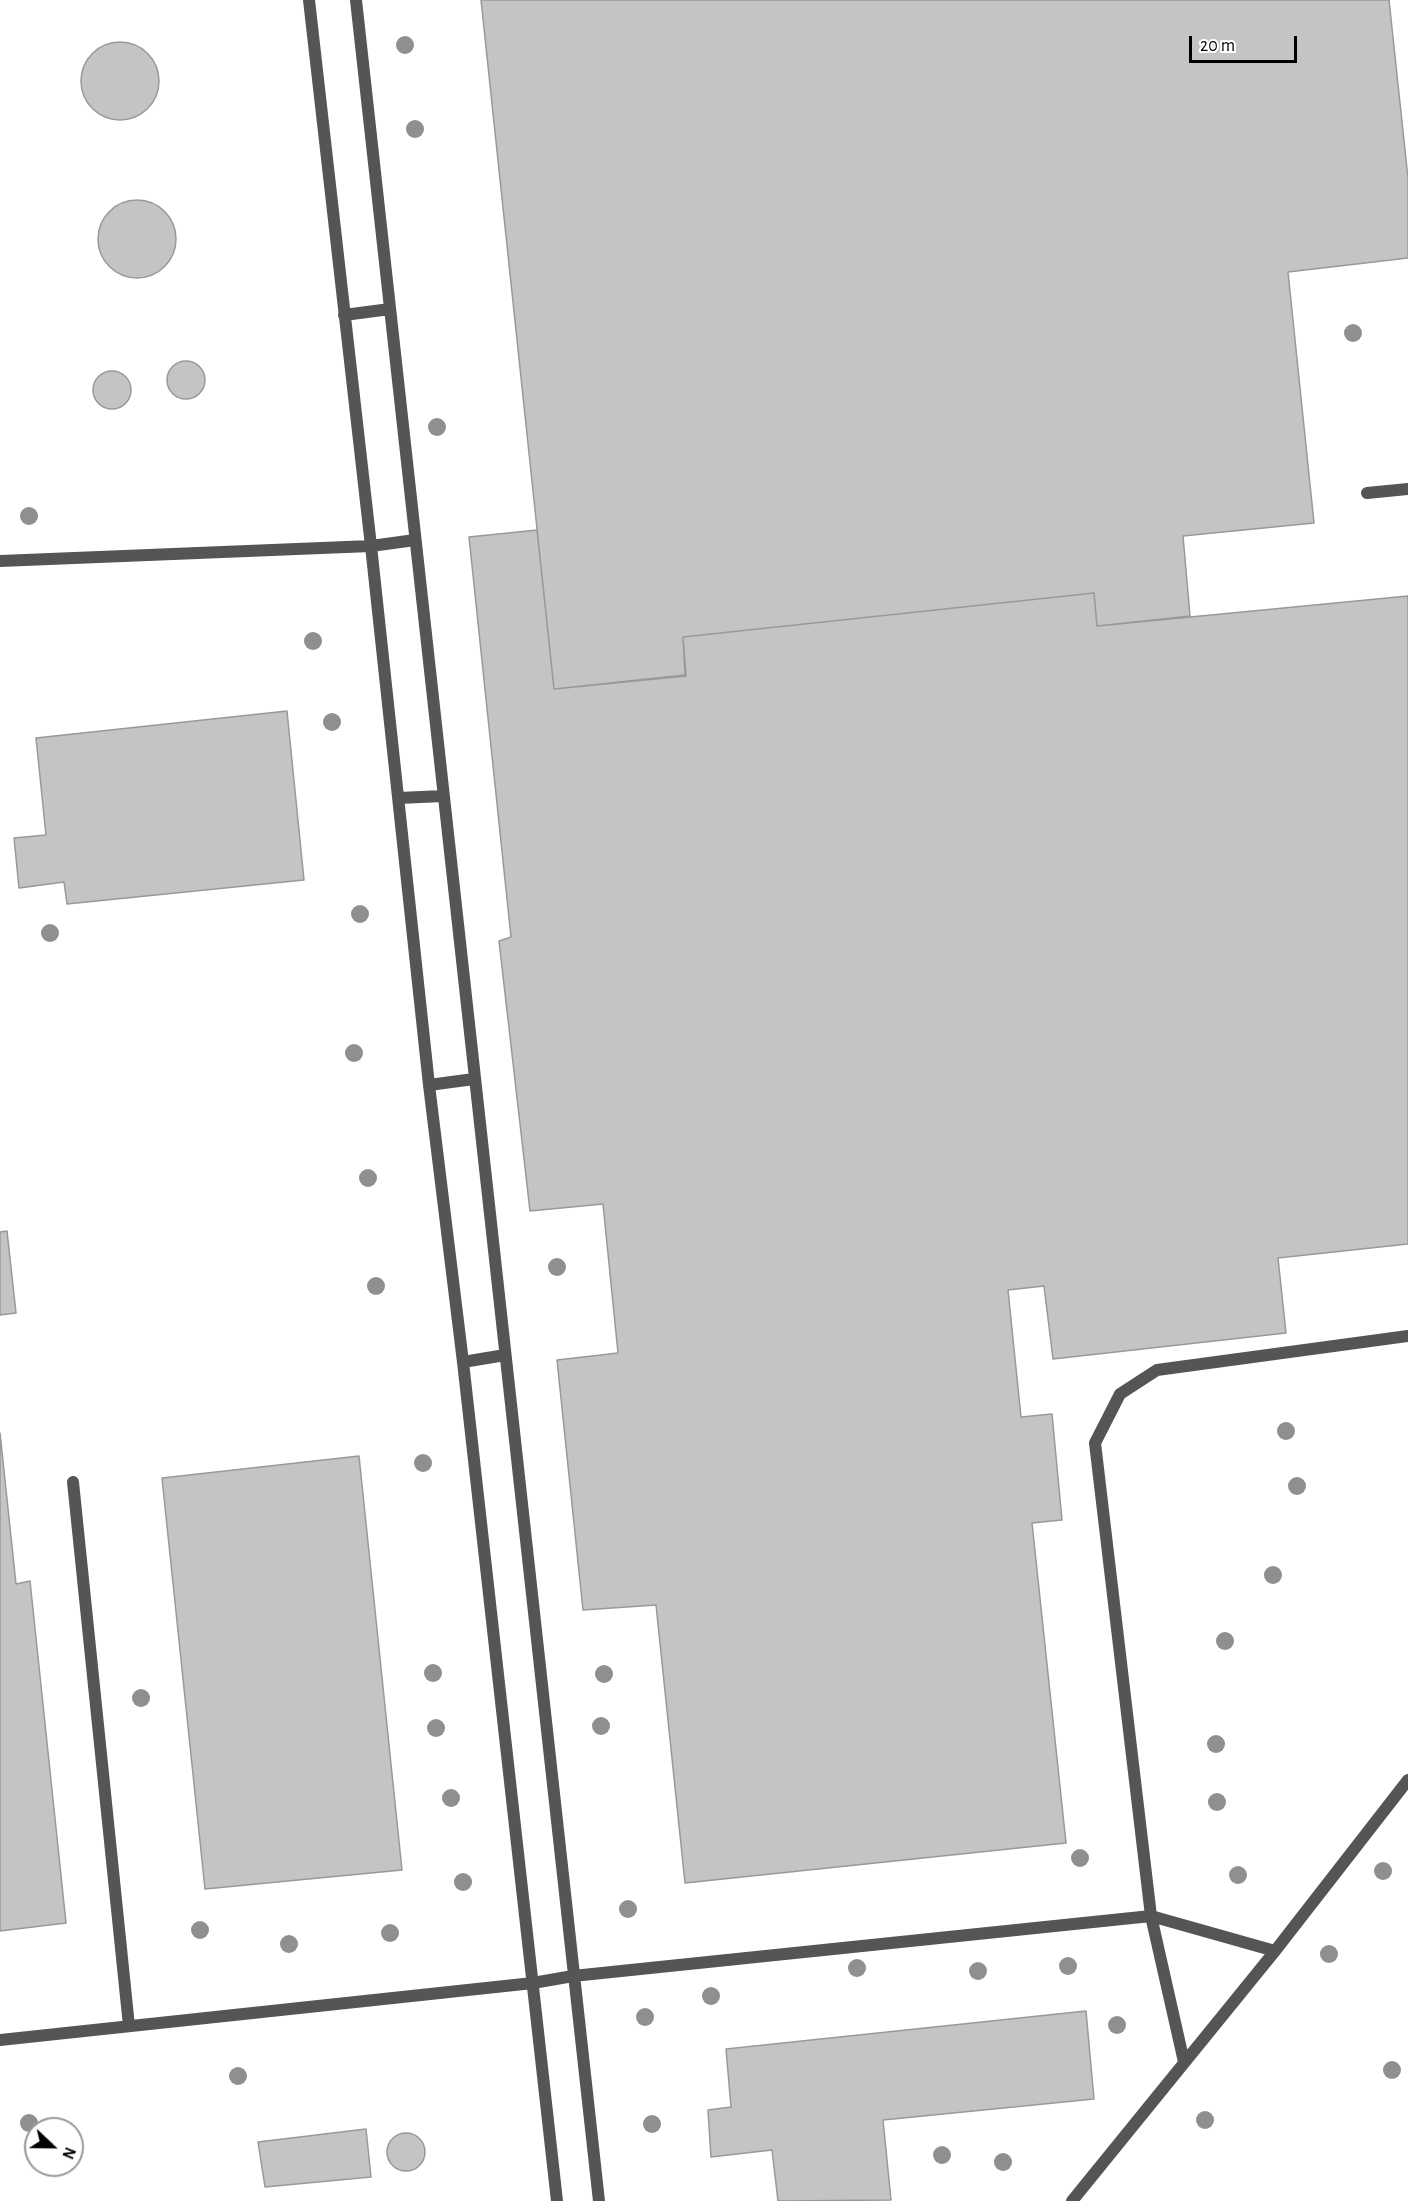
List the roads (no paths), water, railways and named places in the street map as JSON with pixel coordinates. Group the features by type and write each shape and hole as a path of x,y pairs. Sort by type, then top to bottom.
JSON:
{"lane":[{"path":"309,0 429,1085 463,1362 557,2201"},
{"path":"356,0 599,2201"},
{"path":"344,315 390,309"},
{"path":"1366,493 1408,489"},
{"path":"0,561 371,546 415,540"},
{"path":"399,798 443,796"},
{"path":"429,1085 474,1079"},
{"path":"1184,2062 1151,1916 1095,1443 1120,1394 1157,1370 1408,1336"},
{"path":"463,1362 505,1355"},
{"path":"73,1482 129,2026"},
{"path":"1072,2201 1275,1951 1408,1780"},
{"path":"0,2040 533,1983 573,1976 1151,1916 1275,1951"}]}
